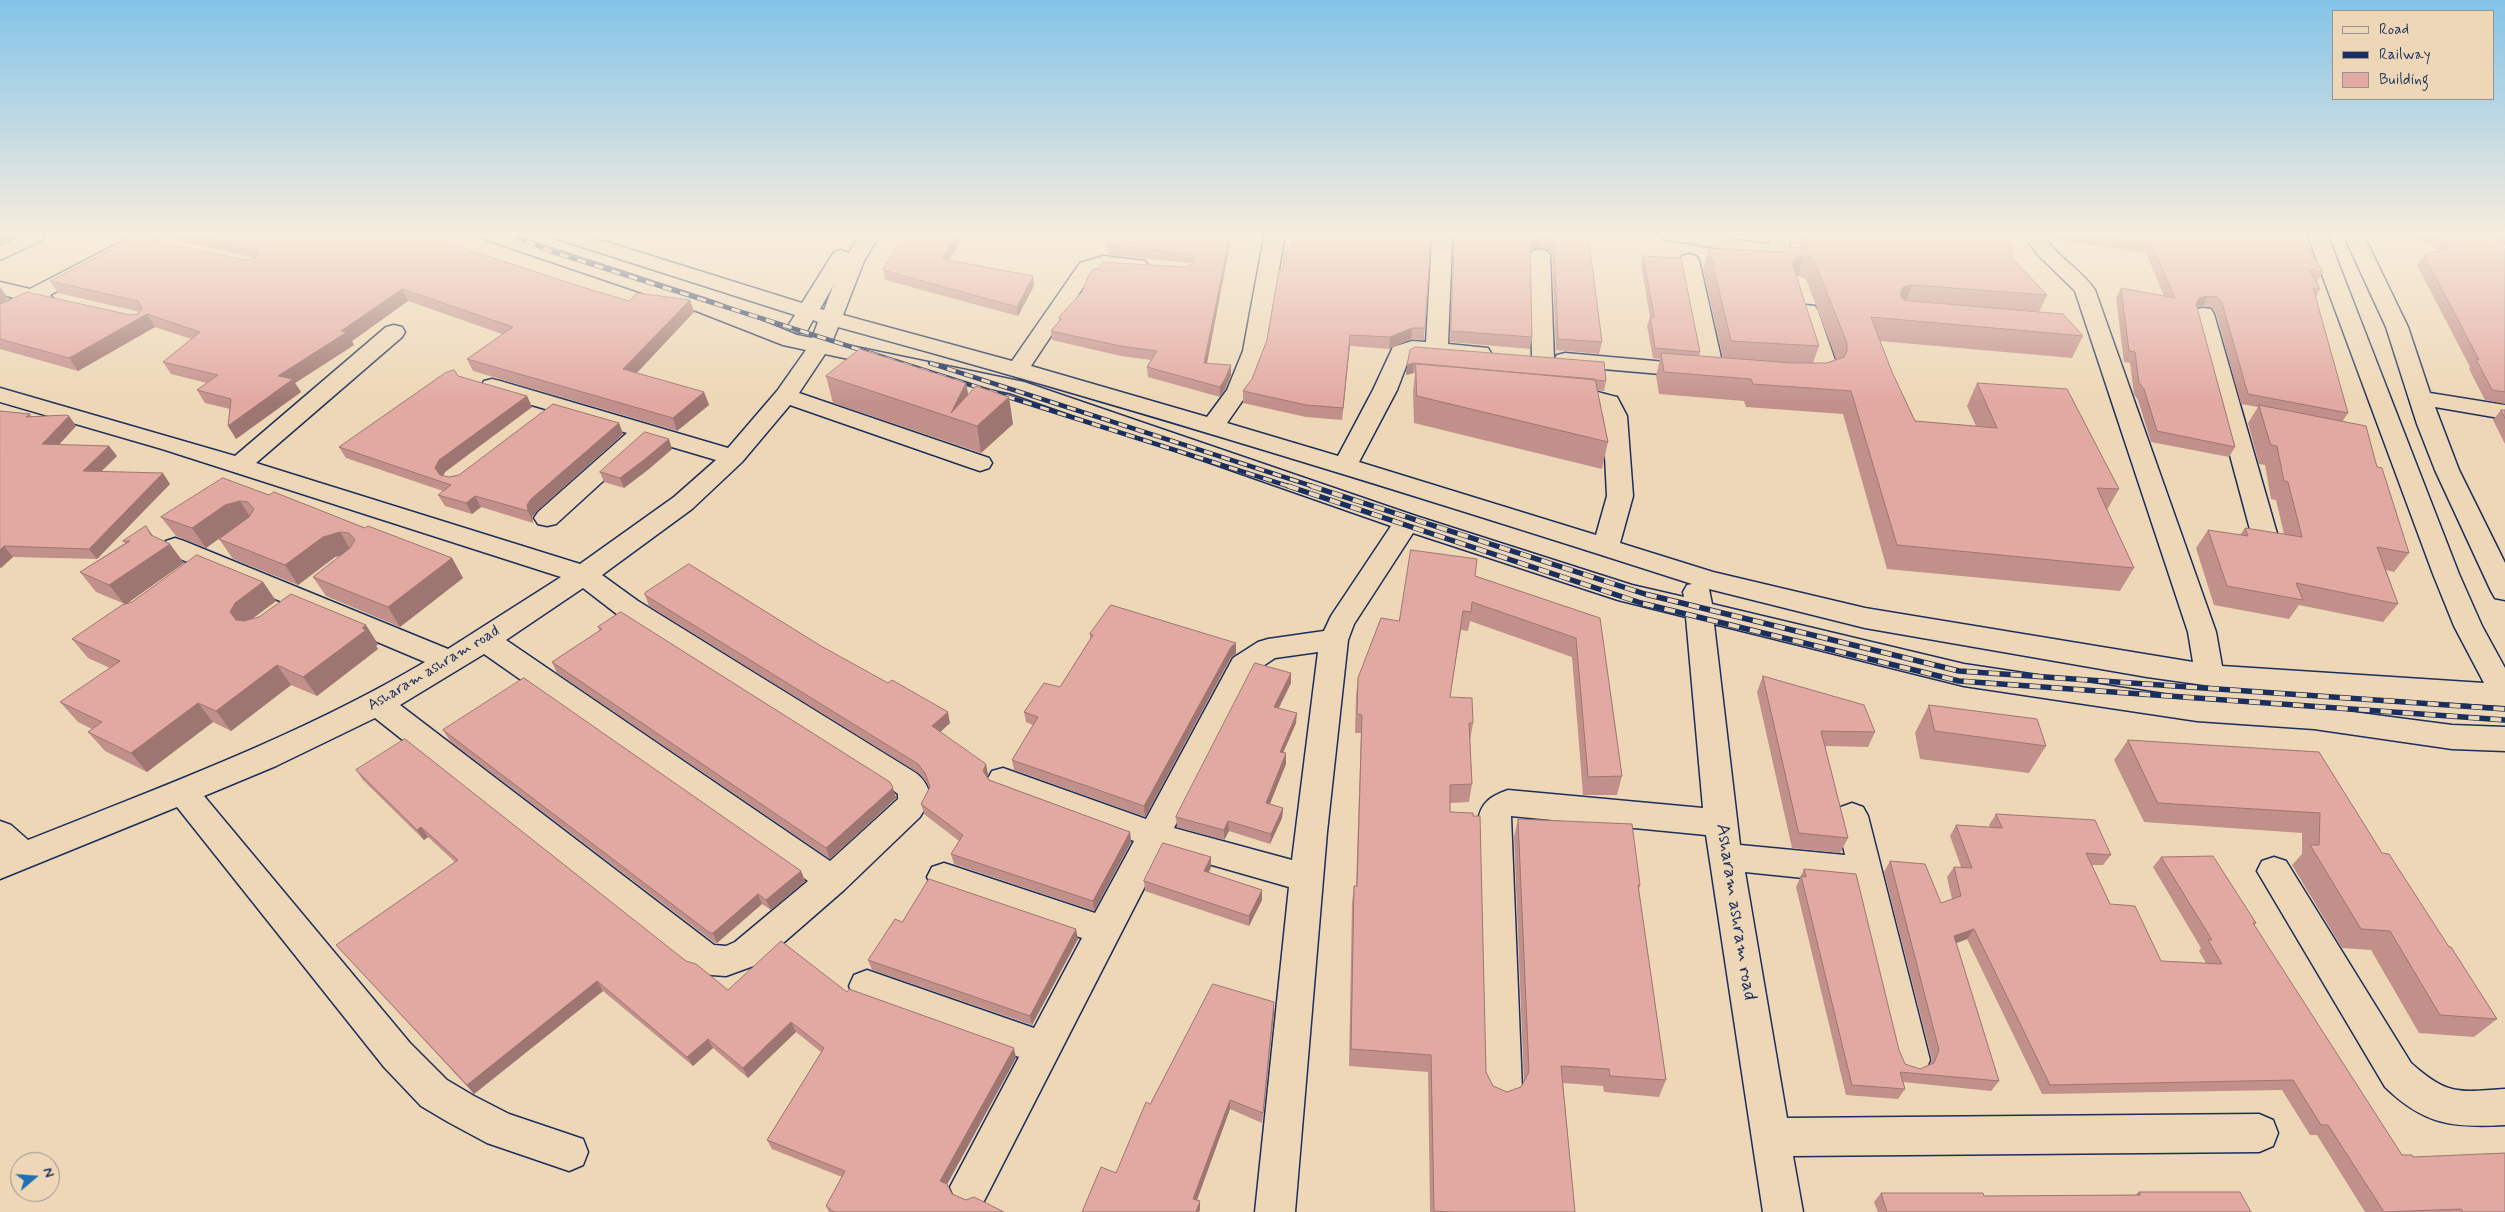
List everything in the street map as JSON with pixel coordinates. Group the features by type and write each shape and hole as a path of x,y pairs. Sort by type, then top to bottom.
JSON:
{"street":[{"path":"11,291 62,302"},
{"path":"0,313 44,291"},
{"path":"658,291 707,307 791,340 1016,387 1407,522 1628,593 1964,676 2197,710 2314,718 2452,737 2505,739"},
{"path":"741,291 819,315 1018,369 1345,466 1697,576 1865,618 2147,667 2240,679 2505,695"},
{"path":"819,315 830,291"},
{"path":"791,340 819,315 835,291"},
{"path":"1018,369 1071,291"},
{"path":"1212,427 1238,390 1254,351 1265,291"},
{"path":"1437,348 1440,291"},
{"path":"1524,357 1534,291"},
{"path":"1345,466 1385,390 1398,355 1412,348 1437,348 1524,357 1722,372 1698,291"},
{"path":"2085,291 2087,330 2202,632 2209,675"},
{"path":"2334,291 2383,440 2461,608 2505,695"},
{"path":"2380,291 2397,327 2420,398 2447,470 2505,591"},
{"path":"1777,376 1819,376 1826,373 1826,366 1800,293"},
{"path":"2203,314 2265,537"},
{"name":"Asharam ashram road","path":"12,860 265,758 378,704 485,640 584,575 683,503 733,457 785,396 819,347 819,315"},
{"path":"238,466 394,332"},
{"path":"791,340 801,372"},
{"path":"472,380 733,457"},
{"path":"1542,393 1601,399 1609,402 1612,408 1615,416 1620,496 1606,548"},
{"path":"0,395 238,466 584,575 628,608 912,787 915,798 909,808 832,880 747,953 734,960 720,963 704,958 378,704"},
{"path":"785,396 980,463"},
{"path":"2420,398 2505,412"},
{"path":"531,422 554,404"},
{"path":"2230,411 2258,417"},
{"path":"548,518 644,431"},
{"path":"1275,1212 1307,878 1334,640 1341,623 1407,522"},
{"path":"185,579 230,546"},
{"path":"175,547 209,562 290,607 450,661"},
{"name":"Asharam ashram road","path":"1697,576 1697,610 1720,823 1783,1212"},
{"path":"290,607 323,583"},
{"path":"485,640 832,880"},
{"path":"970,1187 1243,665 1268,649 1334,640"},
{"path":"2147,667 2159,704"},
{"path":"1003,780 1154,835 1307,878"},
{"path":"182,792 397,1054 434,1093 501,1130 569,1152"},
{"path":"1503,1089 1495,812 1500,806 1508,803 1720,823"},
{"path":"1852,816 1912,1060"},
{"path":"0,834 12,860"},
{"path":"1725,857 1864,870"},
{"path":"2274,871 2398,1075 2415,1092 2436,1105 2457,1110 2505,1107"},
{"path":"944,877 1104,931"},
{"path":"867,986 1042,1048"},
{"path":"1771,1137 2259,1133"}],"building":[{"path":"92,291 400,291 341,331 347,332 278,376 293,379 228,426 231,399 197,390 218,375 163,362 200,332 147,314 69,358 0,339 0,304 27,292 130,315 138,314 142,308 138,301"},
{"path":"407,291 594,291 629,301 637,293 690,300 623,369 704,392 673,418 467,359 513,327"},
{"path":"957,291 1025,291 1017,307"},
{"path":"1219,291 1204,363 1231,365 1220,387 1147,367 1157,351 1120,346 1051,331 1061,319 1059,317 1082,292"},
{"path":"1275,291 1427,291 1425,328 1412,328 1390,337 1350,335 1343,408 1306,405 1243,391 1252,379 1267,340"},
{"path":"1453,291 1531,291 1532,337 1451,331"},
{"path":"1556,291 1595,291 1602,342 1558,339"},
{"path":"1649,291 1688,291 1700,352 1655,348 1650,317 1654,317"},
{"path":"1719,291 1801,291 1819,346 1731,341"},
{"path":"1826,291 1901,291 1900,294 1904,300 2063,314 2083,336 1871,317 1892,372 1915,421 1997,428 1977,383 2067,389 2119,489 2097,488 2134,568 1897,545 1851,391 1753,384 1751,379 1664,372 1661,353 1793,363 1827,363 1844,357 1847,351 1847,343"},
{"path":"1987,291 2043,291 2047,295"},
{"path":"2121,291 2135,291 2175,298 2172,291 2314,291 2348,413 2248,394 2222,303 2217,297 2208,296 2199,298 2196,304 2235,447 2157,431 2144,389 2139,383 2135,352 2129,351"},
{"path":"2443,291 2505,291 2505,392 2492,390 2476,359 2479,360"},
{"path":"1416,347 1604,362 1606,381 1414,363 1407,365 1410,350"},
{"path":"860,349 966,383 951,413 976,386 1009,397 977,426 826,376"},
{"path":"1416,364 1595,379 1608,442 1417,396"},
{"path":"454,370 458,376 527,396 439,460 435,468 440,475 449,477 459,475 553,404 619,423 531,499 527,505 528,511 475,496 466,503 438,495 451,485 339,447 445,373"},
{"path":"2259,405 2366,426 2377,467 2382,468 2409,553 2377,547 2398,604 2296,583 2303,600 2227,586 2208,530 2248,536 2245,528 2302,537 2288,482 2284,481 2277,446 2271,445"},
{"path":"2501,410 2505,410 2505,418"},
{"path":"0,411 30,414 26,417 69,416 42,444 109,446 83,471 163,473 89,549 4,546 0,550"},
{"path":"645,432 669,439 620,478 600,472"},
{"path":"223,478 269,495 274,492 365,528 368,526 452,558 388,607 313,577 350,548 355,540 349,533 340,532 323,537 285,565 219,539 249,517 254,509 248,502 240,501 225,505 192,528 161,517"},
{"path":"146,526 151,535 170,544 109,585 80,572 130,541 123,541"},
{"path":"1411,550 1477,559 1475,576 1600,618 1622,776 1588,777 1576,638 1472,602 1471,612 1463,611 1450,697 1472,698 1473,723 1469,723 1472,784 1450,785 1450,812 1473,813 1473,816 1480,816 1486,1072 1493,1086 1507,1092 1521,1087 1529,1072 1518,819 1632,824 1640,885 1638,885 1666,1080 1610,1076 1609,1069 1561,1066 1575,1212 1434,1211 1431,1055 1351,1049 1354,886 1357,886 1362,715 1357,714 1358,678 1381,618 1399,621"},
{"path":"197,555 263,582 235,603 230,612 236,620 244,621 259,617 291,594 366,625 362,628 366,630 303,677 277,665 216,711 198,703 131,753 88,732 102,722 60,702 120,661 72,639 122,605 132,602"},
{"path":"689,564 821,646 888,683 892,680 948,712 932,726 986,764 983,771 989,780 1130,832 1093,901 951,854 963,835 921,804 930,787 925,773 918,764 645,595 645,593"},
{"path":"1111,605 1236,643 1231,647 1144,806 1012,760 1038,717 1024,712 1044,683 1060,687 1093,635 1090,634"},
{"path":"621,612 890,782 893,788 826,848 552,662 602,629 598,627"},
{"path":"1255,663 1291,673 1274,707 1297,713 1280,752 1286,753 1266,803 1283,808 1271,834 1228,821 1224,830 1176,817"},
{"path":"1763,676 1864,705 1875,732 1821,731 1848,838 1799,833"},
{"path":"524,678 801,871 766,900 758,894 713,933 710,933 443,730"},
{"path":"1929,705 2037,719 2046,746 1935,731"},
{"path":"405,739 686,961 696,964 728,990 781,941 847,992 849,989 1014,1048 940,1181 947,1184 952,1194 966,1200 974,1197 1004,1212 834,1212 826,1206 845,1171 767,1140 824,1048 791,1022 743,1068 708,1039 687,1057 597,981 467,1085 336,945 458,860 421,827 417,830 356,770"},
{"path":"2128,740 2319,752 2382,853 2389,854 2497,1019 2440,1015 2390,931 2361,929 2310,845 2319,845 2320,813 2158,803"},
{"path":"1996,814 2095,820 2111,855 2086,853 2110,904 2135,906 2161,961 2222,964 2208,940 2212,940 2161,857 2213,856 2256,923 2253,923 2402,1155 2412,1155 2413,1157 2505,1153 2505,1212 2463,1212 2461,1209 2384,1212 2328,1125 2321,1125 2293,1080 2050,1085 1974,929 1954,936 1999,1081 1900,1072 1905,1089 1852,1085 1801,876 1806,877 1804,869 1856,874 1899,1050 1905,1064 1920,1069 1934,1063 1939,1050 1890,861 1925,864 1941,903 1961,896 1954,867 1972,868 1956,825 2002,828"},
{"path":"1163,843 1211,857 1204,871 1262,890 1249,916 1144,881"},
{"path":"929,879 1076,929 1030,1016 868,960 895,919 902,922"},
{"path":"1213,984 1274,1002 1263,1113 1230,1100 1193,1199 1200,1201 1196,1212 1082,1212 1101,1167 1116,1173 1146,1102 1150,1104"},
{"path":"2139,1192 2240,1192 2251,1212 1887,1212 1881,1193 1983,1193 1984,1196 2140,1195"}],"railway":[{"path":"674,291 1291,487"},
{"path":"930,363 1315,487"},
{"path":"1288,486 1641,603 1959,681 2505,720"},
{"path":"1311,486 1645,594 1959,671 2505,709"}]}
